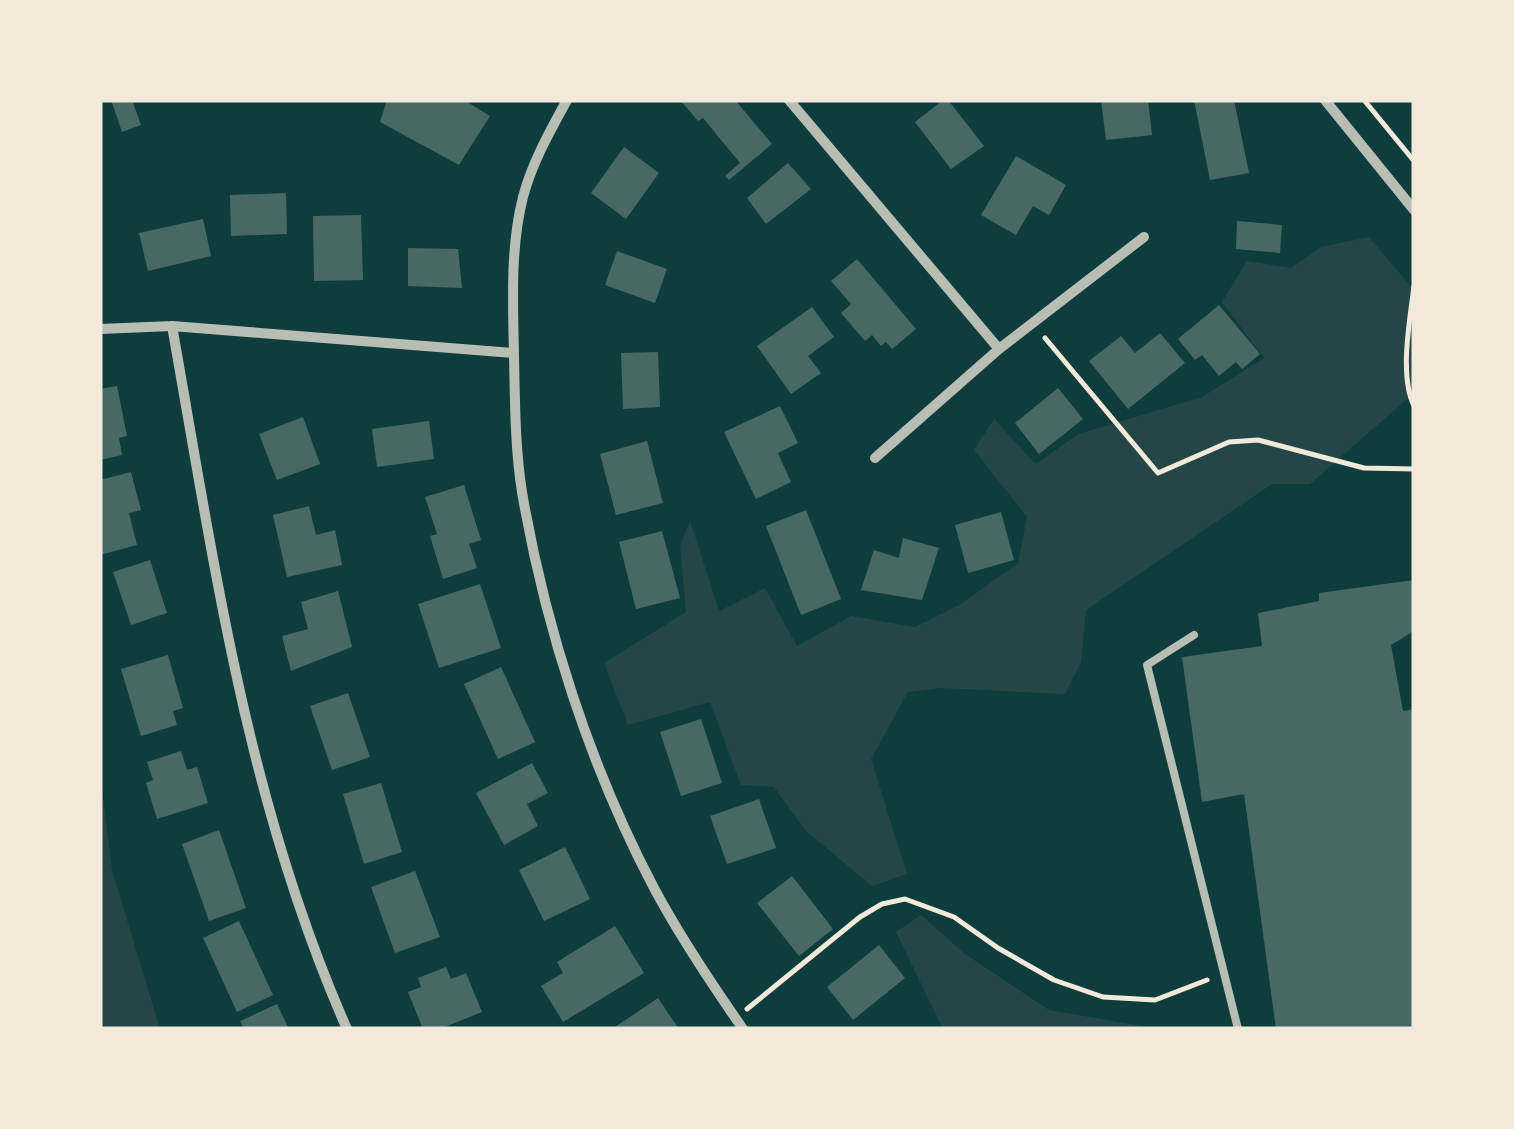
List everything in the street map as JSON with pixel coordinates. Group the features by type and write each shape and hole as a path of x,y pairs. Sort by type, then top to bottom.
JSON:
{"street":[{"path":"566,100 523,197 513,281 522,492 567,682 608,786 653,887 743,1029"},
{"path":"789,100 999,349"},
{"path":"1325,100 1414,210"},
{"path":"875,458 999,349 1144,237"},
{"path":"100,329 172,326 514,353"},
{"path":"172,326 238,694 290,884 347,1029"}],"lane":[{"path":"1194,635 1147,665 1238,1029"}],"path":[{"path":"1364,100 1414,161"},
{"path":"1414,286 1408,342 1409,395 1414,406"},
{"path":"1033,323 1158,472 1228,442 1258,440 1364,468 1414,470"},
{"path":"736,1018 860,917 882,904 905,899 954,917 1054,980 1103,996 1155,1000 1224,974"}],"shaded area":[{"path":"1369,237 1414,290 1414,393 1310,484 1272,484 1086,610 1081,662 1065,694 941,688 908,692 871,759 907,874 872,886 805,830 774,787 741,785 710,702 628,725 604,663 686,612 680,546 690,520 719,611 765,588 797,646 851,616 915,627 961,604 1018,563 1027,517 974,450 994,419 1036,464 1078,434 1202,397 1264,358 1222,302 1247,261 1291,268 1321,247"},
{"path":"100,773 112,870 160,1029 100,1029"},
{"path":"921,915 965,954 1049,1010 1159,1029 943,1029 896,932"}],"building":[{"path":"111,100 132,100 141,125 122,132"},
{"path":"387,100 464,100 490,116 459,165 380,122"},
{"path":"680,100 735,100 772,144 729,180 725,176 740,163 703,118 698,121"},
{"path":"948,100 984,146 951,169 915,122"},
{"path":"1101,100 1148,100 1152,135 1106,140"},
{"path":"1194,100 1234,100 1249,173 1210,180"},
{"path":"624,147 659,173 626,219 591,193"},
{"path":"1016,156 1066,185 1049,215 1033,206 1016,235 981,215"},
{"path":"788,163 811,189 766,224 747,198"},
{"path":"286,193 287,234 231,236 230,195"},
{"path":"361,215 363,280 314,281 313,216"},
{"path":"203,219 211,256 148,271 139,233"},
{"path":"1237,221 1282,225 1280,253 1236,249"},
{"path":"408,248 458,249 462,288 408,286"},
{"path":"617,251 667,269 655,303 605,285"},
{"path":"857,259 916,329 892,349 886,342 881,346 872,335 865,341 841,313 851,304 831,281"},
{"path":"1219,305 1260,354 1242,369 1236,362 1219,376 1202,355 1195,360 1178,339"},
{"path":"812,307 834,337 808,356 821,373 791,394 757,346"},
{"path":"1160,333 1185,363 1128,409 1089,361 1121,336 1135,353"},
{"path":"658,352 660,407 623,409 621,353"},
{"path":"117,386 127,436 119,438 122,455 100,460 100,389"},
{"path":"1058,388 1083,419 1039,454 1015,423"},
{"path":"780,406 798,443 778,453 791,482 756,499 724,432"},
{"path":"303,417 320,464 277,480 259,434"},
{"path":"429,421 434,459 377,467 372,429"},
{"path":"647,441 663,503 616,515 600,454"},
{"path":"131,472 141,510 129,513 137,545 100,555 100,480"},
{"path":"464,485 481,540 469,544 477,568 443,579 430,536 437,534 425,497"},
{"path":"309,506 316,535 335,530 342,565 287,577 273,515"},
{"path":"806,510 841,599 801,615 766,526"},
{"path":"1001,512 1014,560 968,573 955,525"},
{"path":"662,531 680,598 636,609 619,542"},
{"path":"903,538 939,548 922,600 861,590 874,550 899,558"},
{"path":"150,560 167,613 131,625 113,572"},
{"path":"1414,580 1414,631 1391,645 1403,711 1414,709 1414,1029 1276,1029 1244,794 1202,802 1182,657 1262,646 1258,613 1319,601 1319,593"},
{"path":"480,584 501,648 439,668 418,604"},
{"path":"338,591 352,647 291,671 282,636 308,629 301,602"},
{"path":"168,655 183,708 173,711 177,725 141,736 121,669"},
{"path":"501,667 535,742 498,759 464,684"},
{"path":"348,693 370,757 332,770 310,706"},
{"path":"701,719 722,783 681,796 660,732"},
{"path":"181,751 187,770 197,767 208,803 157,819 146,783 153,780 147,762"},
{"path":"532,763 548,793 527,804 538,826 504,845 476,793"},
{"path":"381,783 402,852 364,864 343,794"},
{"path":"759,799 776,848 727,864 710,816"},
{"path":"219,830 246,908 209,921 182,844"},
{"path":"565,847 590,899 544,921 519,870"},
{"path":"415,871 440,937 395,953 371,887"},
{"path":"792,876 833,929 799,956 757,903"},
{"path":"239,921 273,995 237,1012 203,938"},
{"path":"615,926 644,973 563,1022 541,986 563,973 557,962"},
{"path":"879,945 905,978 853,1020 827,987"},
{"path":"446,967 451,979 466,973 482,1012 440,1029 423,1029 408,992 421,987 418,978"},
{"path":"658,998 679,1029 612,1029"},
{"path":"277,1004 289,1029 244,1029 240,1021"}]}
